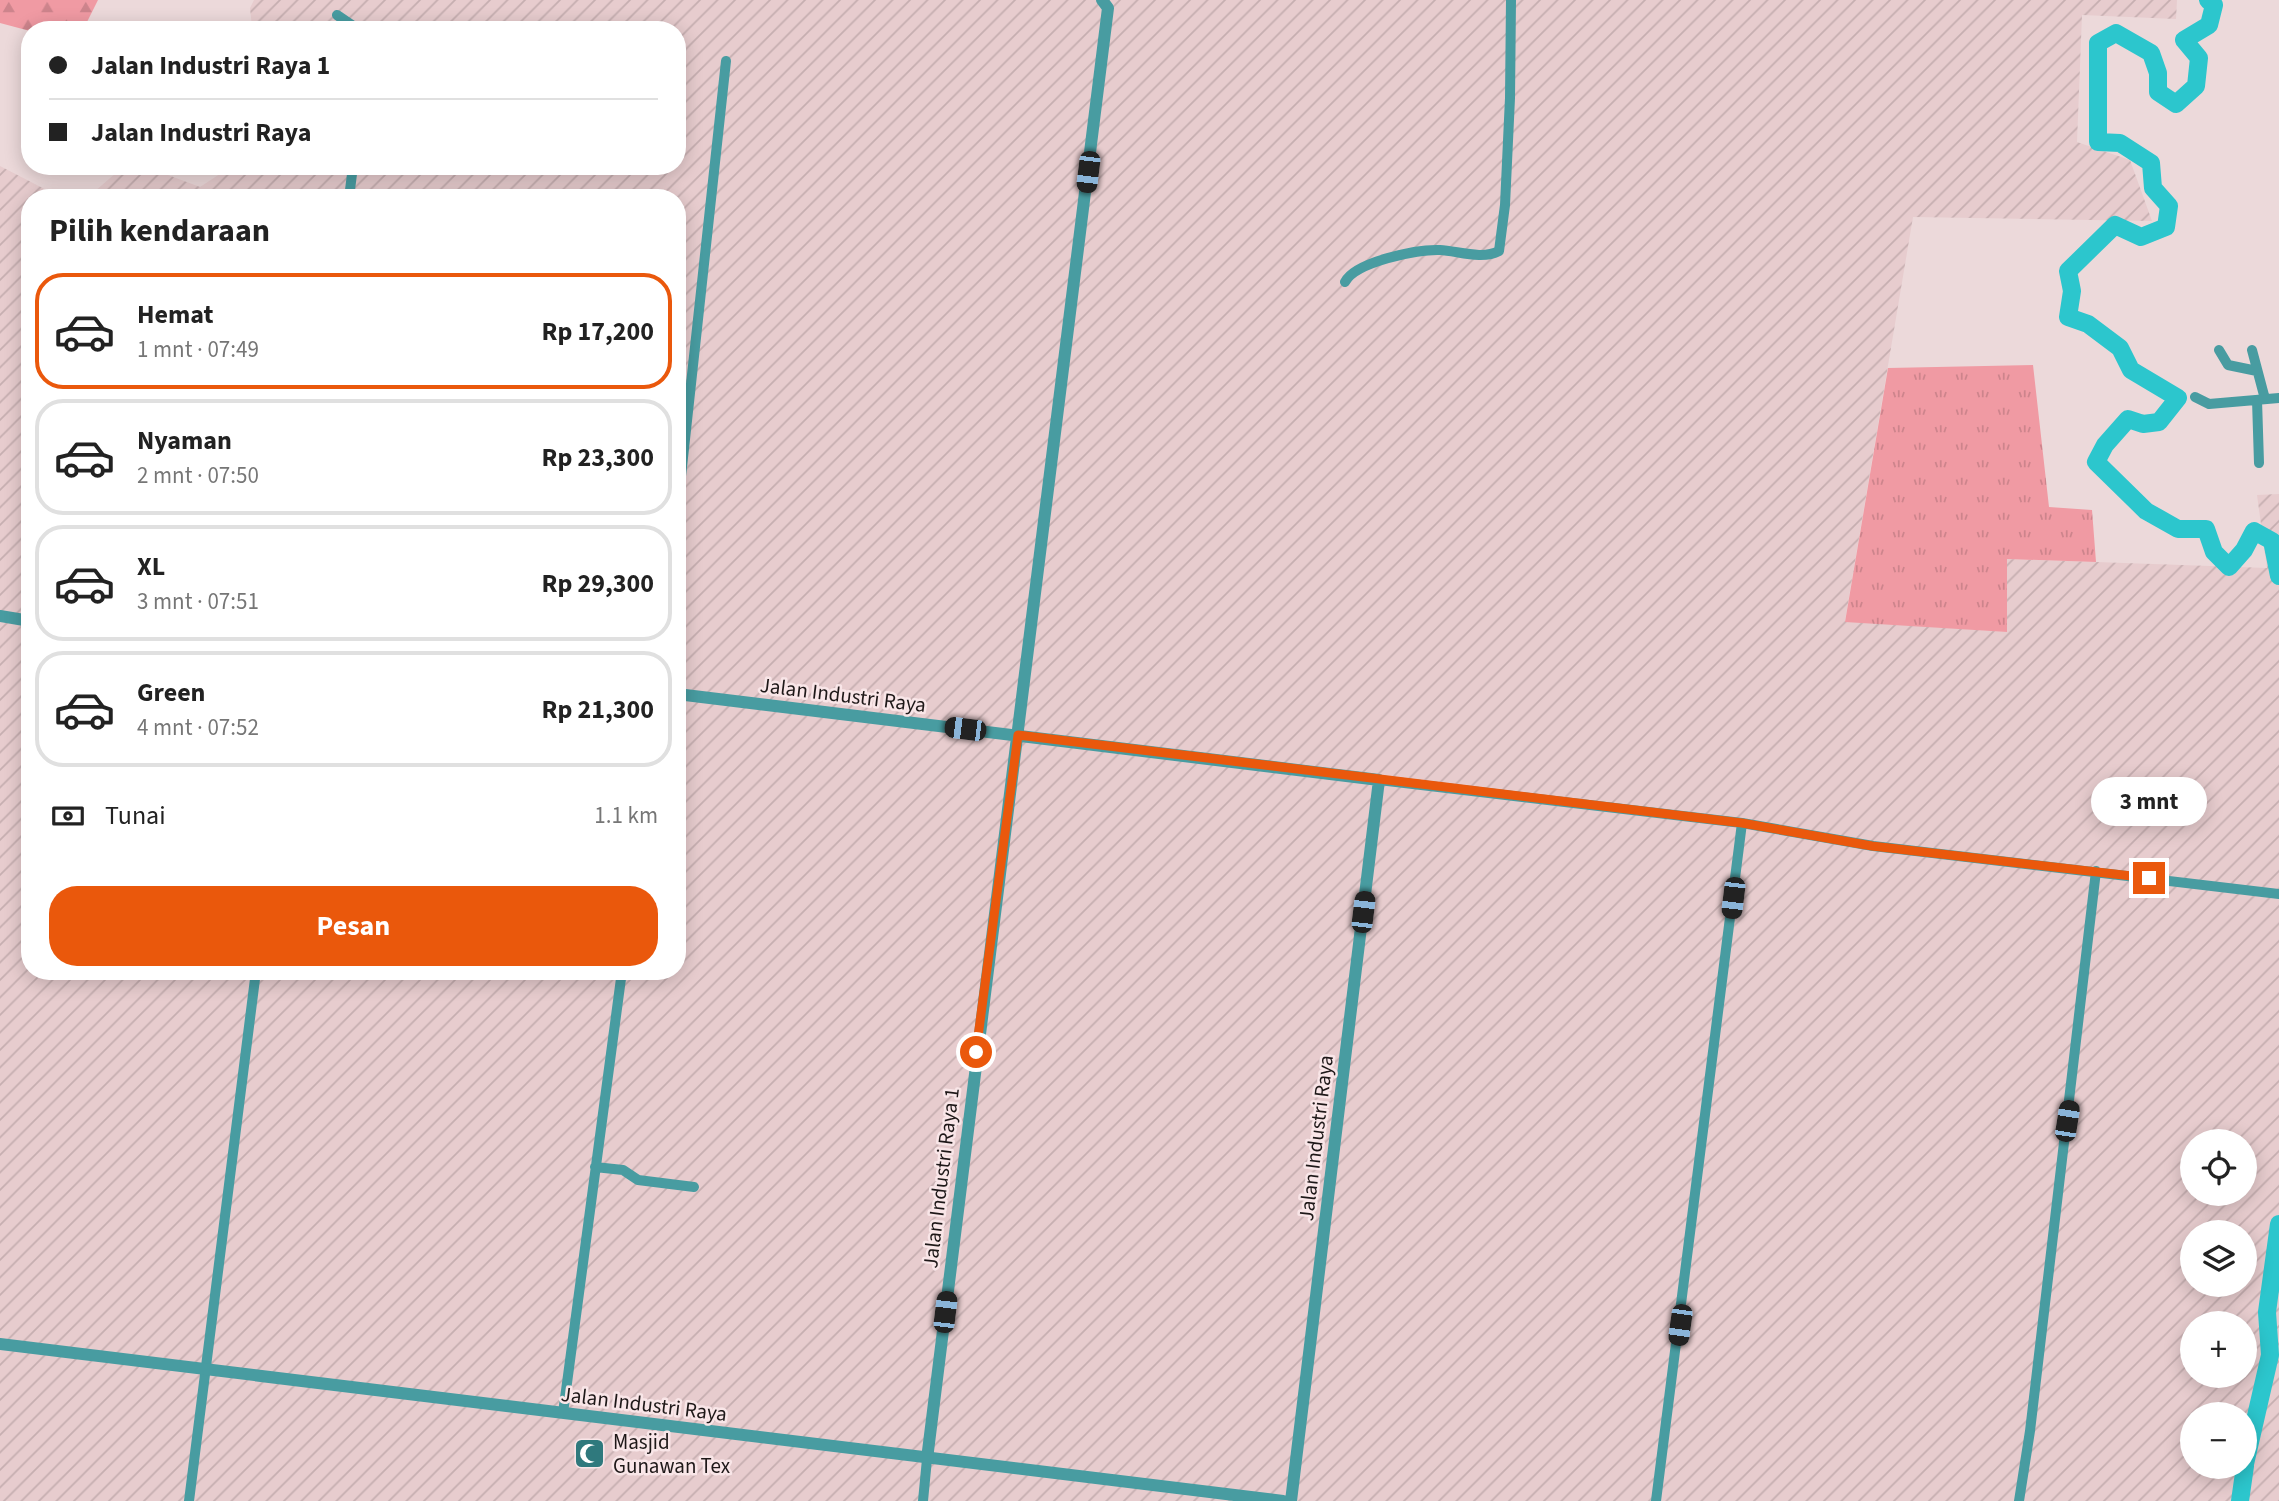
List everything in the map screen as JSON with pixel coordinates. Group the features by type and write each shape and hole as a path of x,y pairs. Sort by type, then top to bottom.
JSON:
{"street":[{"name":"Jalan Industri Raya 1","path":"923,1501 1108,8 1102,0"},
{"path":"1345,282 1349,275 1360,267 1420,251 1485,255 1499,251 1504,217 1510,98 1511,0"},
{"path":"337,15 346,21"},
{"path":"686,430 726,61"},
{"path":"2218,350 2228,365 2257,371"},
{"path":"2252,350 2261,400 2259,463"},
{"path":"2195,397 2209,404 2279,398"},
{"path":"0,616 21,620"},
{"name":"Jalan Industri Raya","path":"686,695 1742,823 1872,846 2279,894"},
{"name":"Jalan Industri Raya","path":"1291,1501 1379,780"},
{"path":"1656,1501 1742,823"},
{"path":"2019,1501 2030,1431 2096,871"},
{"path":"189,1501 255,980"},
{"path":"563,1413 621,980"},
{"path":"595,1167 623,1170 638,1180 694,1187"},
{"name":"Jalan Industri Raya","path":"0,1344 1283,1501"}],"shaded area":[{"path":"254,0 2177,0 2176,19 2082,15 2077,142 2130,160 2152,221 1913,217 1845,621 2007,632 2007,559 2267,568 2257,495 2279,494 2279,1501 0,1501 0,166 45,189 21,189 21,980 686,980 686,189 97,189 114,175 168,175 200,187 218,175 686,175 686,21 251,21 250,8"}],"green space":[{"path":"0,0 98,0 88,21 21,21 21,29 0,23"},
{"path":"2033,365 2049,507 2092,510 2096,562 2007,559 2007,632 1845,622 1888,368"}],"waterway":[{"path":"2208,0 2214,5 2209,25 2184,40 2199,58 2196,86 2176,104 2158,92 2158,73 2151,53 2116,33 2098,43 2098,142 2120,143 2151,163 2153,188 2169,206 2166,227 2141,237 2115,225 2068,271 2072,291 2068,317 2088,324 2120,348 2131,370 2178,398 2159,422 2143,424 2128,419 2105,445 2096,462 2146,511 2178,529 2206,529 2214,552 2229,567 2244,550 2254,531 2272,541 2279,576"},
{"path":"2257,1412 2270,1355 2267,1312 2279,1224"},
{"path":"2240,1501 2243,1479"}],"place":[{"name":"Masjid Gunawan Tex","path":"590,1454"}],"route":[{"path":"976,1052 1018,735 1742,823 1872,846 2149,878"}]}
